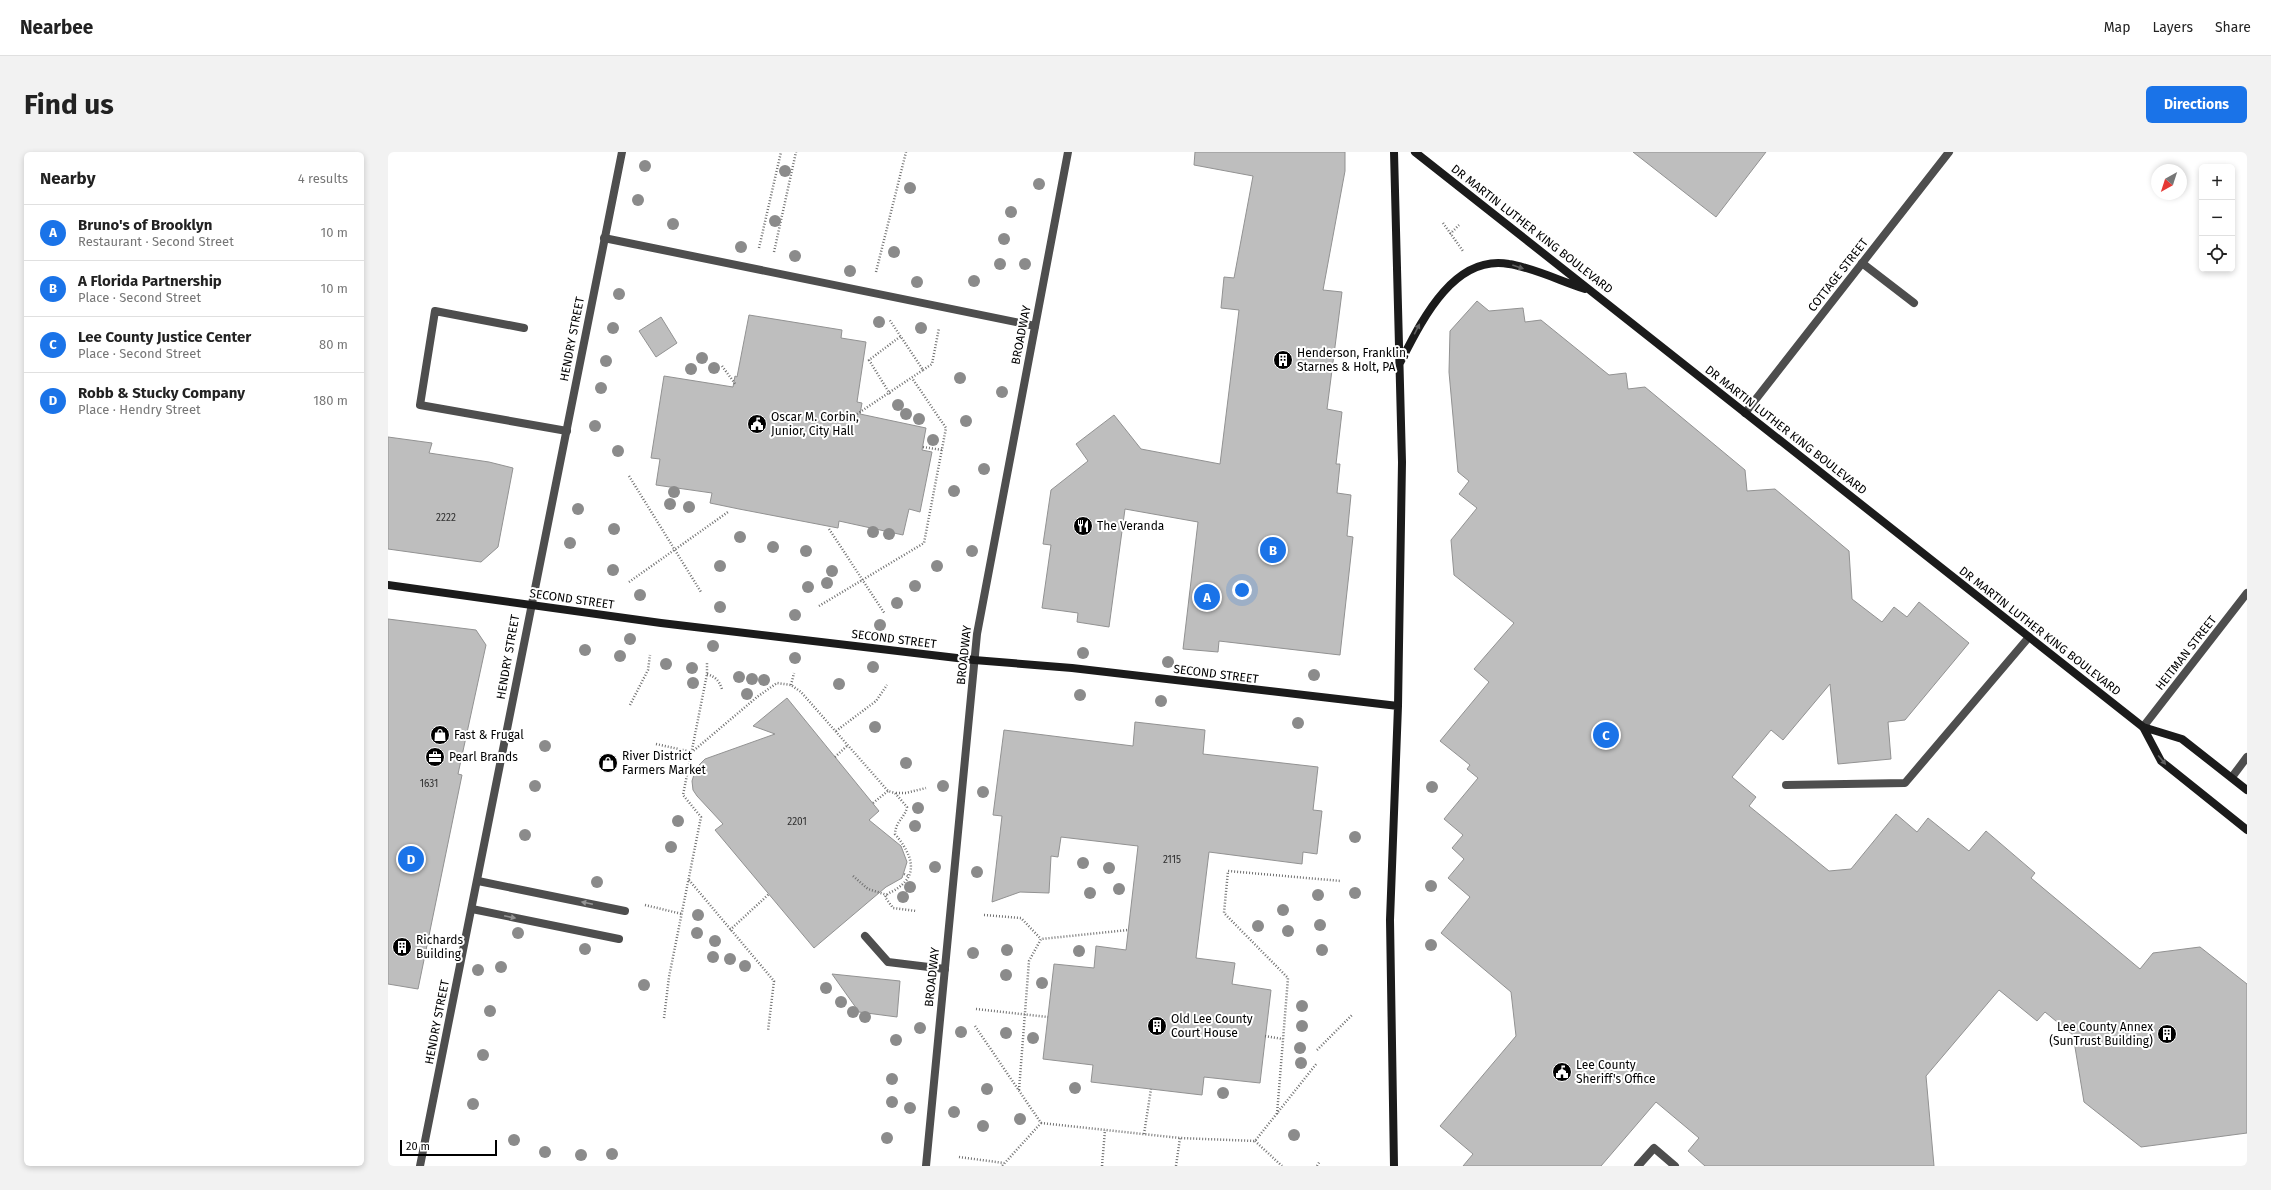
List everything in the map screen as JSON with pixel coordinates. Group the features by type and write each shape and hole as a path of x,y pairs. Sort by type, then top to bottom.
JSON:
{"main road":[{"path":"1394,152 1402,462 1398,706 1390,920 1394,1166"},
{"name":"DR MARTIN LUTHER KING BOULEVARD","path":"1415,152 2143,726 2182,739 2247,790"},
{"path":"1399,363 1426,312 1447,287 1467,272 1486,263 1509,264 1591,291"},
{"name":"SECOND STREET","path":"388,585 661,623 974,660 1072,668 1398,706"},
{"name":"DR MARTIN LUTHER KING BOULEVARD","path":"2143,726 2161,761 2247,830"}],"street":[{"name":"HENDRY STREET","path":"420,1166 478,881 530,605 553,502 622,152"},
{"name":"BROADWAY","path":"926,1166 974,660 990,564 1068,152"},
{"name":"COTTAGE STREET","path":"1745,413 1949,152"},
{"path":"604,238 1035,326"},
{"path":"1862,263 1914,303"},
{"path":"524,328 435,311 420,405 567,431"},
{"name":"HEITMAN STREET","path":"2143,726 2247,593"},
{"path":"1786,785 1905,783 2029,637"},
{"path":"2232,777 2247,757"},
{"path":"478,881 625,911"},
{"path":"472,909 619,939"},
{"path":"865,936 888,962 945,969"},
{"path":"1638,1166 1654,1148 1675,1166"}],"path":[{"path":"761,270 759,250 781,152"},
{"path":"761,270 774,252 796,152"},
{"path":"906,152 871,292 923,370"},
{"path":"1443,223 1465,254"},
{"path":"1450,234 1459,225"},
{"path":"857,414 890,394 932,364 942,307"},
{"path":"890,394 869,360 901,336"},
{"path":"722,366 736,385"},
{"path":"819,606 924,543 946,428 912,378"},
{"path":"922,447 942,450"},
{"path":"629,476 701,592"},
{"path":"629,582 675,551 728,512"},
{"path":"829,529 885,614"},
{"path":"630,705 648,670 650,655"},
{"path":"664,1018 669,977 701,817 683,795 707,674 707,662"},
{"path":"791,685 794,673"},
{"path":"707,674 714,676 720,683 722,689"},
{"path":"692,752 757,697 777,683 791,685 808,698 888,791 895,793 906,793 926,788"},
{"path":"836,731 876,701 887,685"},
{"path":"656,744 692,752"},
{"path":"835,757 848,746"},
{"path":"689,765 696,768"},
{"path":"873,803 888,791"},
{"path":"895,793 907,807 906,812 896,827 895,834 909,851 911,857 908,876 898,888 885,897 887,902 894,908 916,912"},
{"path":"1277,1114 1288,978 1224,913 1228,871 1341,881"},
{"path":"904,874 908,876"},
{"path":"853,876 868,889 887,895"},
{"path":"688,880 774,981 768,1031"},
{"path":"730,930 768,894"},
{"path":"641,904 682,914"},
{"path":"984,915 1021,918 1041,939"},
{"path":"1041,939 1128,930"},
{"path":"1019,1090 1029,961 1041,939"},
{"path":"976,1009 1025,1016 1048,1017"},
{"path":"1316,1050 1353,1014"},
{"path":"975,1026 1041,1123"},
{"path":"1265,1036 1283,1039"},
{"path":"1255,1141 1317,1063"},
{"path":"1144,1134 1151,1089"},
{"path":"1041,1123 1180,1138 1255,1141 1282,1166"},
{"path":"959,1157 1004,1165 1041,1123"},
{"path":"1102,1166 1105,1130"},
{"path":"1176,1166 1180,1138"},
{"path":"1317,1166 1320,1161"}],"building":[{"path":"1195,152 1345,152 1345,171 1323,290 1342,292 1327,409 1342,412 1336,464 1340,464 1337,493 1351,495 1347,536 1353,537 1340,655 1219,641 1218,652 1183,649 1198,522 1125,509 1109,627 1077,622 1078,613 1042,608 1051,545 1043,544 1051,490 1088,461 1076,444 1114,415 1141,449 1220,464 1239,310 1221,308 1224,277 1234,278 1253,176 1194,165"},
{"path":"1633,152 1766,152 1716,217"},
{"path":"1477,301 1489,311 1523,308 1525,322 1541,320 1609,375 1626,373 1628,389 1645,387 1745,470 1747,491 1775,489 1849,551 1852,599 1882,622 1894,607 1907,617 1919,602 1969,643 1905,720 1888,722 1891,759 1838,764 1830,684 1783,740 1771,730 1732,777 1756,797 1749,806 1829,871 1851,869 1896,814 1917,832 1928,818 1969,851 1986,831 2035,873 2031,878 2140,969 2153,953 2200,947 2247,984 2247,1133 2141,1147 2084,1102 2073,1035 2045,1012 2037,1021 1999,990 1926,1076 1934,1166 1705,1166 1688,1151 1699,1138 1656,1102 1601,1166 1463,1166 1473,1154 1440,1126 1516,1036 1511,992 1441,933 1470,897 1448,878 1464,859 1452,848 1463,835 1444,819 1478,778 1467,769 1470,765 1440,741 1489,682 1474,669 1514,623 1454,575 1451,540 1477,508 1459,494 1469,481 1458,472 1449,372 1450,331"},
{"name":"Oscar M. Corbin, Junior, City Hall","path":"749,315 842,330 841,338 866,342 857,402 862,403 860,414 926,428 922,450 932,452 920,512 909,509 903,535 839,521 838,528 739,509 710,503 712,493 656,485 660,459 651,458 664,376 733,387 735,376 737,377"},
{"path":"661,317 677,343 656,357 639,331"},
{"path":"388,437 432,443 429,453 489,462 513,468 498,547 481,562 388,549"},
{"path":"388,619 476,630 486,645 458,774 462,775 418,989 388,984"},
{"path":"787,698 879,811 869,820 901,846 907,862 902,878 886,887 814,948 715,830 723,824 697,796 693,790 692,781 696,768 705,759 775,734 753,726"},
{"path":"1135,722 1205,730 1203,754 1318,767 1313,810 1322,811 1317,854 1303,852 1302,864 1209,852 1196,958 1235,963 1232,984 1271,990 1260,1083 1204,1077 1202,1095 1091,1082 1093,1065 1043,1059 1054,964 1094,968 1096,946 1126,950 1138,846 1061,837 1058,857 1051,856 1049,893 1020,892 992,902 1002,816 993,815 1004,730 1133,746"},
{"path":"832,974 900,981 897,1017 859,1012"}],"place":[{"name":"Henderson, Franklin, Starnes & Holt, PA","path":"1283,360"},
{"name":"Oscar M. Corbin, Junior, City Hall","path":"757,424"},
{"name":"The Veranda","path":"1083,526"},
{"name":"A Florida Partnership","path":"1273,550"},
{"name":"Bruno's of Brooklyn","path":"1207,597"},
{"name":"Fast & Frugal","path":"440,735"},
{"name":"Lee County Justice Center","path":"1606,735"},
{"name":"Pearl Brands","path":"435,757"},
{"name":"River District Farmers Market","path":"608,763"},
{"name":"Robb & Stucky Company","path":"411,859"},
{"name":"Richards Building","path":"402,947"},
{"name":"Old Lee County Court House","path":"1157,1026"},
{"name":"Lee County Annex (SunTrust Building)","path":"2167,1034"},
{"name":"Lee County Sheriff's Office","path":"1562,1072"}]}
